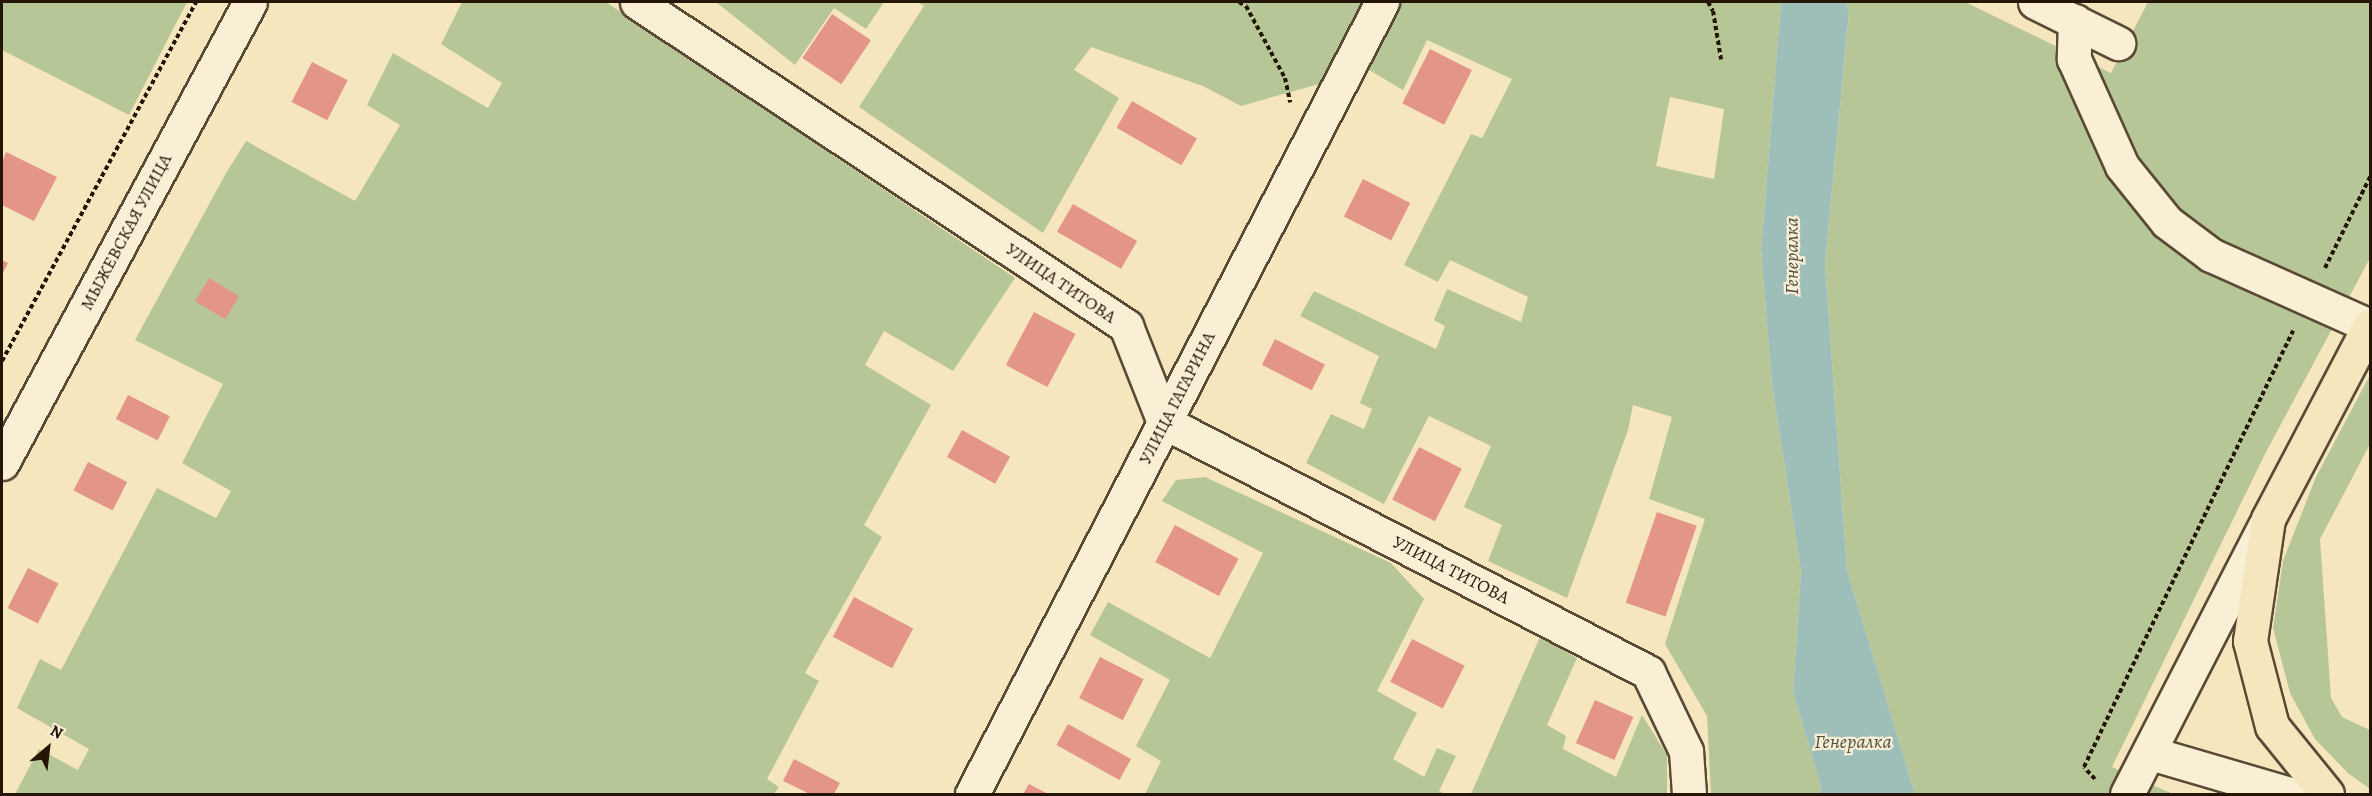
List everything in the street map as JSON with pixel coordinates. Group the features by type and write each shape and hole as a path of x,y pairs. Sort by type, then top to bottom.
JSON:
{"main road":[{"path":"2327,795 2272,726 2250,641 2268,519 2370,326"}],"street":[{"name":"МЫЖЕВСКАЯ УЛИЦА","path":"2,463 250,2"},
{"name":"УЛИЦА ТИТОВА","path":"637,2 1126,326 1164,422 1648,672 1686,751 1689,795"},
{"name":"УЛИЦА ГАГАРИНА","path":"972,795 1382,2"},
{"path":"2035,2 2118,43"},
{"path":"2075,21 2074,59 2122,165 2167,222 2211,255 2370,326"},
{"path":"2127,795 2268,519"},
{"path":"2150,753 2290,795"}],"path":[{"path":"2,361 196,2"},
{"path":"1239,2 1245,4 1285,78 1302,155"},
{"path":"1708,2 1713,11 1721,59"},
{"path":"2095,778 2084,767 2309,298 2370,177"}],"green space":[{"path":"2,2 187,2 129,115 2,50"},
{"path":"462,2 606,2 1015,278 953,371 884,331 865,365 931,405 864,525 882,537 805,673 819,681 767,779 779,787 774,794 15,794 39,749 78,770 89,749 17,708 40,659 61,670 157,488 216,518 231,491 182,463 223,384 135,340 225,175 246,141 355,201 400,125 367,105 393,53 488,108 502,83 441,44"},
{"path":"716,2 884,2 866,29 834,8 795,65"},
{"path":"917,2 1781,2 1761,250 1772,385 1801,571 1793,692 1821,786 1819,794 1711,794 1707,716 1665,644 1705,519 1649,499 1672,417 1633,405 1628,430 1567,598 1488,561 1502,525 1464,507 1491,446 1429,416 1384,504 1306,463 1331,414 1364,429 1372,409 1360,403 1379,356 1300,316 1314,291 1436,349 1445,326 1434,320 1447,289 1521,322 1528,297 1450,260 1438,282 1404,265 1471,134 1482,138 1512,79 1427,40 1403,90 1369,70 1241,106 1203,86 1091,47 1074,70 1119,98 1043,233 859,107 924,6","holes":["1670,97 1724,109 1714,179 1656,166"]},
{"path":"1846,2 1965,2 2111,73 2148,2 2370,2 2370,258 2265,454 2112,767 2173,794 1915,794 1847,570 1825,264 1849,14"},
{"path":"2370,375 2370,444 2320,539 2331,698 2342,717 2370,730 2370,789 2348,773 2315,739 2290,693 2273,628 2283,561 2316,477"},
{"path":"1205,477 1391,563 1424,599 1377,691 1417,713 1393,759 1424,777 1437,748 1456,756 1439,791 1445,794 1145,794 1161,761 1136,746 1170,680 1090,635 1108,602 1210,658 1263,553 1162,501 1176,480"},
{"path":"1540,637 1577,658 1547,725 1566,736 1563,749 1616,777 1642,715 1667,755 1667,794 1471,794"}],"water":[{"name":"Генералка","path":"1781,2 1846,2 1849,13 1825,264 1847,570 1915,794 1819,794 1821,786 1793,692 1801,571 1772,385 1761,250"}],"building":[{"path":"832,14 871,40 841,84 802,58"},
{"path":"1430,49 1472,70 1444,125 1402,103"},
{"path":"312,62 348,80 327,120 292,102"},
{"path":"1132,101 1197,138 1181,165 1116,128"},
{"path":"6,152 57,177 34,221 2,205 2,162"},
{"path":"1363,179 1410,203 1391,240 1344,216"},
{"path":"1073,204 1137,241 1121,269 1057,232"},
{"path":"2,260 8,263 2,275"},
{"path":"209,278 239,296 225,319 195,301"},
{"path":"1034,312 1075,334 1047,387 1006,365"},
{"path":"1275,339 1325,364 1312,390 1262,365"},
{"path":"128,395 170,416 158,440 116,419"},
{"path":"962,430 1010,457 995,484 947,457"},
{"path":"1419,447 1462,469 1435,521 1392,500"},
{"path":"88,462 127,482 113,510 73,491"},
{"path":"1657,512 1697,526 1665,616 1626,603"},
{"path":"1175,525 1239,559 1219,596 1155,562"},
{"path":"28,568 58,583 38,624 8,608"},
{"path":"854,597 913,628 892,668 833,637"},
{"path":"1412,639 1465,666 1443,709 1390,682"},
{"path":"1100,657 1144,679 1123,720 1079,698"},
{"path":"1595,700 1633,717 1614,760 1576,743"},
{"path":"1068,724 1131,759 1119,780 1056,745"},
{"path":"794,759 840,783 834,794 810,794 783,781"},
{"path":"1029,784 1048,794 1023,794"}]}
